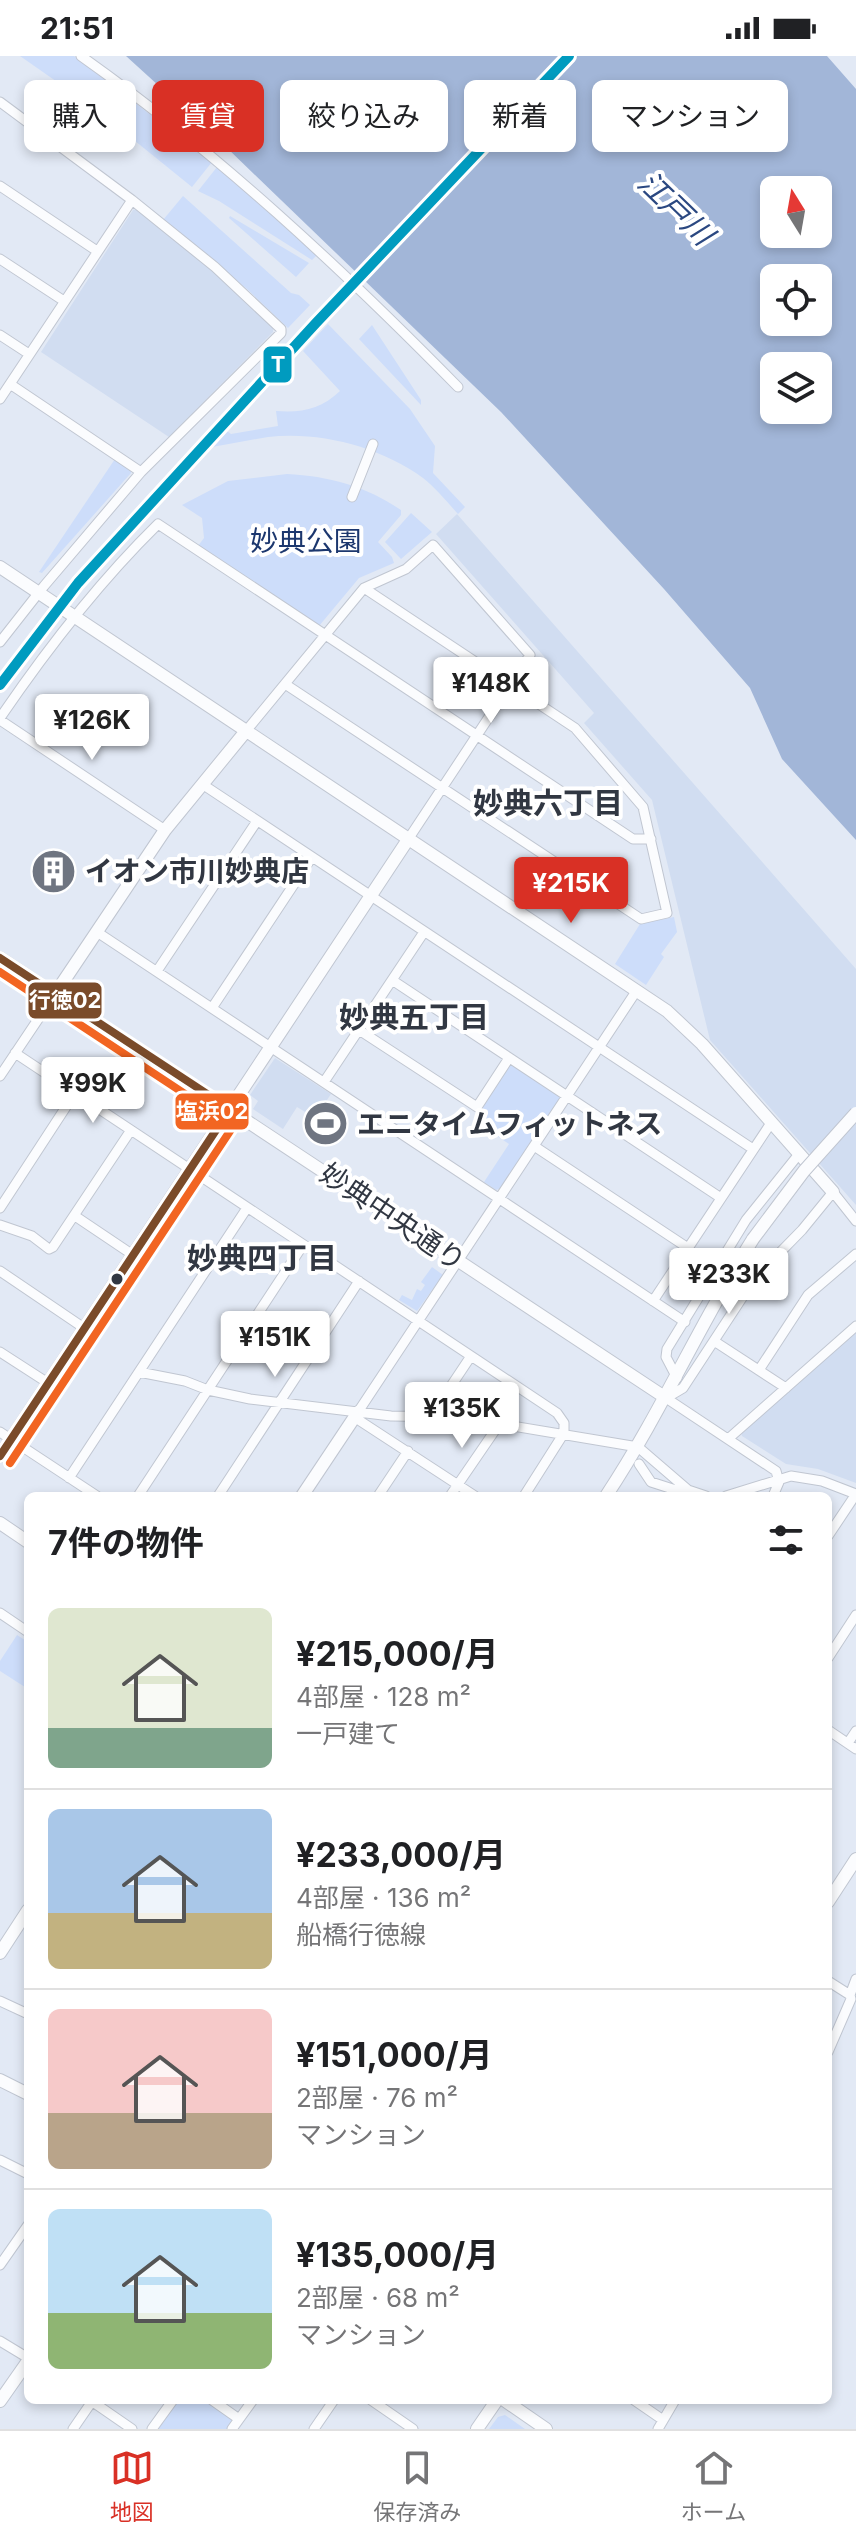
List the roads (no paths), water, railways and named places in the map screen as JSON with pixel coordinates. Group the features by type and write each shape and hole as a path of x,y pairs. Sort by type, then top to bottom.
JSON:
{"street":[{"path":"81,56 172,124 331,260 458,387"},
{"path":"0,102 132,200 215,267 281,329 281,333 141,472 1,640"},
{"path":"0,186 97,251"},
{"path":"0,399 132,200"},
{"path":"0,259 64,301"},
{"path":"0,335 29,354"},
{"path":"10,384 141,472"},
{"path":"354,493 372,446"},
{"path":"165,830 0,719 75,617 116,567 158,524 633,839 651,839"},
{"path":"0,1076 165,830 202,784 364,588 406,569 433,545 530,655 48,1383 6,1436 0,1456"},
{"path":"0,567 637,990 688,1030 856,1221"},
{"path":"285,684 641,919 667,913 643,807 575,728 364,588"},
{"path":"202,784 753,1149"},
{"path":"157,971 257,821"},
{"path":"212,1008 312,857"},
{"path":"97,932 685,1322"},
{"path":"324,1082 424,932"},
{"name":"妙典中央通り","path":"0,958 666,1398"},
{"path":"392,980 721,1198"},
{"path":"305,1492 637,990"},
{"path":"359,1030 477,1107 509,1058"},
{"path":"15,1053 557,1413 564,1423 564,1433 527,1492"},
{"path":"0,1208 75,1093"},
{"path":"609,1492 666,1398 726,1282 753,1239 804,1171 856,1113"},
{"path":"653,1301 771,1123"},
{"path":"0,1225 32,1236 49,1249 53,1247 131,1130"},
{"path":"534,1146 688,1248"},
{"path":"677,1378 666,1354 746,1220 799,1154"},
{"path":"666,1398 683,1388 755,1278 833,1192"},
{"path":"69,1478 247,1208"},
{"path":"75,1216 133,1255"},
{"path":"141,1492 303,1245"},
{"path":"759,1370 808,1295 856,1254"},
{"path":"0,1271 84,1328"},
{"path":"221,1492 359,1281"},
{"path":"728,1439 856,1326"},
{"path":"714,1341 786,1388"},
{"path":"0,1352 48,1383"},
{"path":"431,1416 471,1356"},
{"path":"139,1372 250,1399 356,1414 459,1417 638,1447 694,1492"},
{"path":"666,1398 773,1469 779,1478"},
{"path":"356,1414 469,1492"},
{"path":"453,1492 500,1423"},
{"path":"6,1436 91,1492"},
{"path":"381,1492 408,1451"},
{"path":"639,1464 651,1482 682,1492"},
{"path":"738,1492 791,1476 822,1481 856,1494 832,1530"},
{"path":"774,1492 779,1478"},
{"path":"0,1523 24,1539"},
{"path":"0,1613 24,1629"},
{"path":"832,1652 856,1615"},
{"path":"832,1733 852,1746 856,1731"},
{"path":"832,1896 856,1859"},
{"path":"0,1953 24,1916"},
{"path":"832,2043 852,1999 856,1979"},
{"path":"832,1984 852,1999"},
{"path":"0,2001 24,2012"},
{"path":"0,2080 24,2092"},
{"path":"1,2161 24,2172"},
{"path":"0,2265 24,2231"},
{"path":"0,2341 24,2356"},
{"path":"0,2401 24,2365"},
{"path":"73,2429 89,2404"},
{"path":"98,2404 132,2429"},
{"path":"152,2429 170,2404"},
{"path":"218,2404 239,2419"},
{"path":"232,2429 250,2404"},
{"path":"314,2429 331,2404"},
{"path":"375,2404 397,2425 413,2429"},
{"path":"477,2429 494,2404"},
{"path":"510,2404 546,2429"},
{"path":"638,2404 660,2424 672,2404"}],"water":[{"name":"江戸川","path":"126,56 827,56 856,89 856,840 782,759 750,688 664,589 501,412 231,152 264,152 264,80 152,80"}],"place":[{"name":"イオン市川妙典店","path":"54,871"},
{"name":"エニタイムフィットネス","path":"326,1124"}],"district":[{"name":"妙典六丁目","path":"548,803"},
{"name":"妙典五丁目","path":"414,1017"},
{"name":"妙典四丁目","path":"262,1258"}],"park label":[{"name":"妙典公園","path":"306,541"}]}
